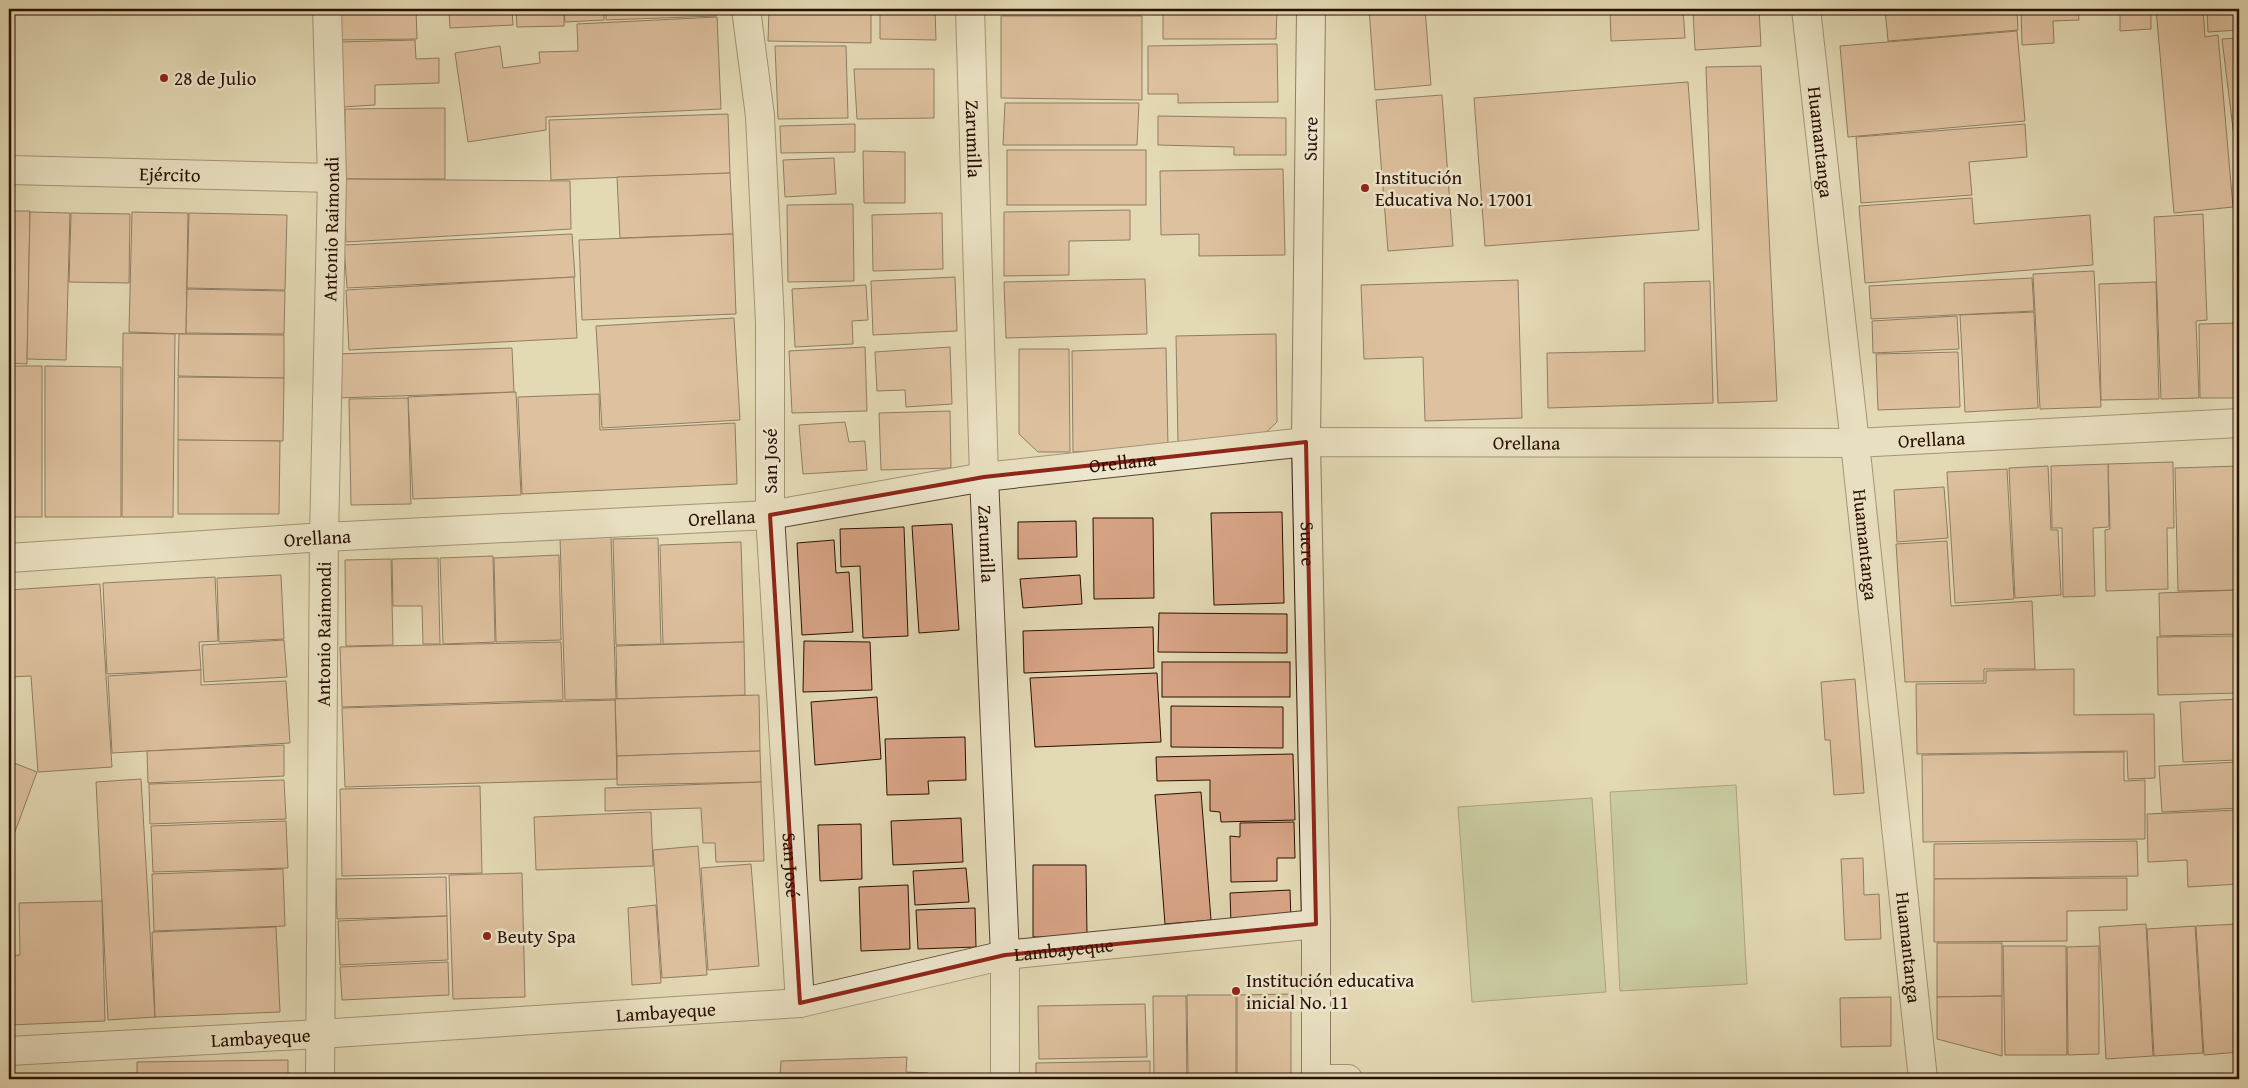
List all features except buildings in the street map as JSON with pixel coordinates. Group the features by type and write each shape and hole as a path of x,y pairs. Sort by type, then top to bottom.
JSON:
{"street":[{"name":"Antonio Raimondi","path":"320,1079 324,538 332,178 327,9"},
{"name":"San José","path":"746,9 760,116 770,323 770,515 800,1003"},
{"name":"Zarumilla","path":"970,9 984,477 1005,955 1005,1079"},
{"name":"Sucre","path":"1311,9 1306,442 1316,924 1316,1079"},
{"name":"Huamantanga","path":"1806,9 1855,443 1923,1079"},
{"name":"Ejército","path":"9,170 332,178"},
{"name":"Orellana","path":"9,558 324,538 770,515 984,477 1306,442 1855,443 2239,423"},
{"name":"Lambayeque","path":"9,1051 319,1034 800,1003 1005,955 1316,924"},
{"path":"1316,1079 1348,1079"}],"highlighted area":[{"path":"1306,442 1316,924 1005,955 800,1003 770,515 984,477"}],"green space":[{"path":"1736,785 1747,984 1620,991 1610,792"},
{"path":"1592,798 1606,992 1472,1002 1458,807"}],"place":[{"name":"28 de Julio","path":"164,78"},
{"name":"Institución Educativa No. 17001","path":"1365,188"},
{"name":"Beuty Spa","path":"487,936"},
{"name":"Institución educativa inicial No. 11","path":"1236,991"}]}
